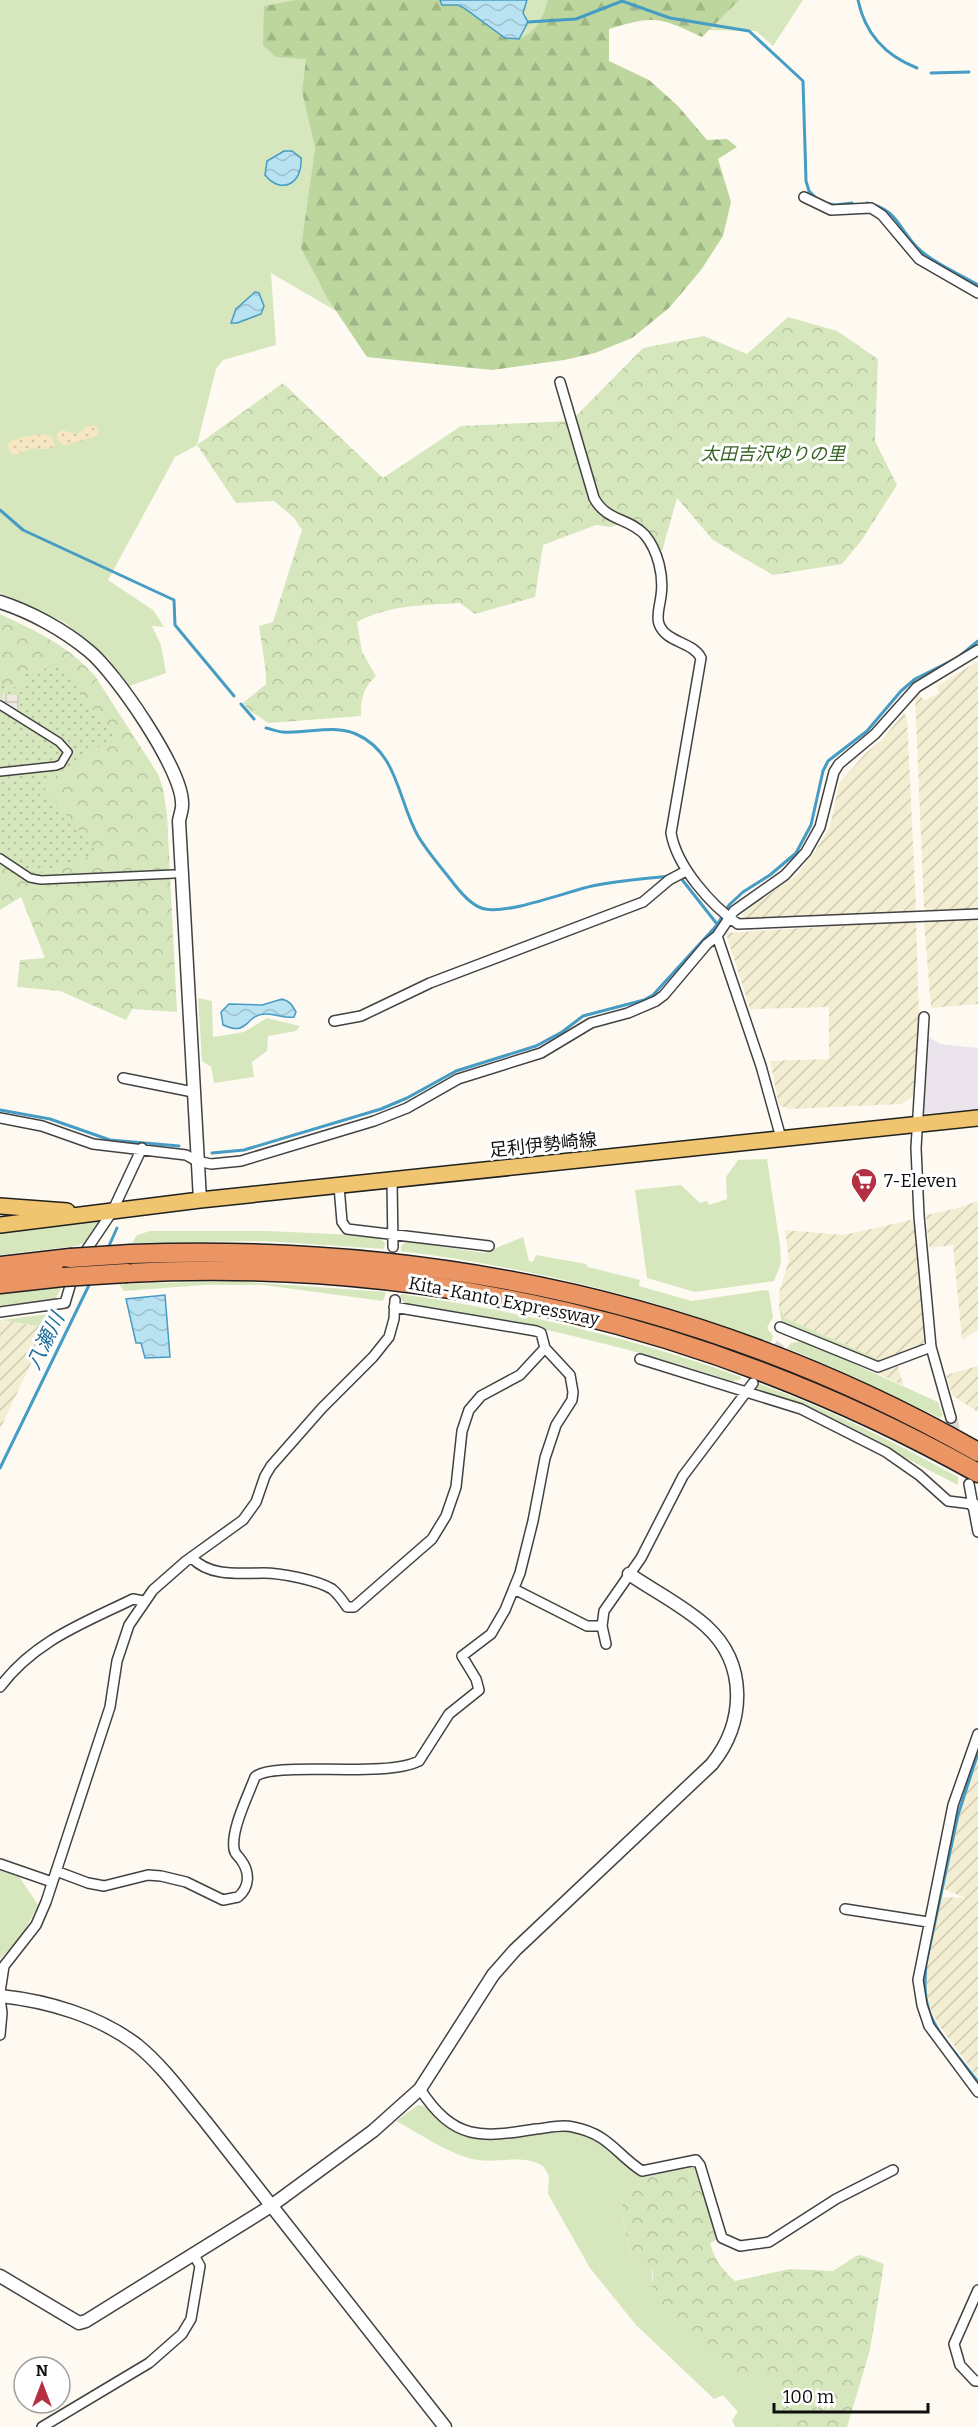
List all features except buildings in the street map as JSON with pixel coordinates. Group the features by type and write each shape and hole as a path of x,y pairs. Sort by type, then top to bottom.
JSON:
{"highway":[{"name":"Kita-Kanto Expressway","path":"0,1266 131,1254 231,1252 335,1256 448,1269 560,1291 649,1314 759,1350 866,1395 978,1452"},
{"name":"Kita-Kanto Expressway","path":"0,1284 127,1273 234,1270 335,1275 436,1286 548,1306 646,1331 798,1385 906,1434 974,1478"}],"main road":[{"name":"足利伊勢崎線","path":"0,1225 200,1200 978,1118"},
{"name":"足利伊勢崎線","path":"0,1206 86,1213 112,1212"}],"street":[{"path":"804,197 831,210 871,208 882,215 919,259 978,293"},
{"path":"560,382 594,498 604,512 638,530 651,545 662,581 658,621 667,635 696,649 701,658 671,833 673,844 686,871 729,918 738,924 978,914"},
{"path":"0,602 70,636 102,663 159,743 177,782 183,803 179,821 200,1200"},
{"path":"0,1118 42,1125 93,1144 113,1148 142,1148 186,1155 197,1161 211,1164 241,1161 407,1108 458,1079 542,1053 591,1023 628,1013 656,1001 664,995 707,944 717,936 740,906 784,875 806,852 820,827 834,772 839,764 874,734 917,687 978,650"},
{"path":"0,705 50,736 68,752 61,764 56,766 0,772"},
{"path":"0,858 30,878 41,880 174,874"},
{"path":"334,1021 361,1016 430,983 643,902 669,880 686,871"},
{"path":"717,936 761,1066 781,1138"},
{"path":"924,1017 916,1148 919,1216 931,1347 951,1418"},
{"path":"123,1078 193,1092"},
{"path":"0,1312 65,1303 66,1293 86,1248 112,1212 142,1148"},
{"path":"392,1180 393,1247"},
{"path":"339,1186 345,1228 489,1246"},
{"path":"0,2035 2,2013 0,1995 4,1966 36,1925 110,1707 123,1641 143,1601 192,1558 243,1520 256,1502 271,1466 389,1337 394,1304 541,1333 545,1348 570,1375 573,1392 570,1406 556,1425 545,1458 533,1521 514,1589 491,1634 462,1656 476,1678 479,1690 449,1714 419,1761 399,1767 330,1771 271,1770 259,1773 255,1777 239,1821 234,1844 234,1853 242,1861 248,1877 248,1884 238,1897 223,1900 186,1882 161,1876 148,1875 104,1886 88,1883 56,1871"},
{"path":"782,1341 784,1329 878,1367 931,1347"},
{"path":"192,1558 200,1564 231,1574 279,1575 323,1586 332,1590 347,1607 354,1607 432,1539 439,1529 456,1487 462,1431 474,1402 520,1375 545,1348"},
{"path":"639,1359 801,1409 899,1460 948,1501 975,1506"},
{"path":"606,1644 602,1626 604,1611 651,1540 683,1476 753,1383"},
{"path":"974,1478 978,1532"},
{"path":"0,2276 79,2322 86,2321 271,2206 373,2131 420,2089 493,1975 515,1950 712,1764 733,1729 738,1704 734,1669 725,1650 708,1627 629,1574"},
{"path":"514,1589 587,1626 602,1626"},
{"path":"0,1687 26,1657 61,1633 133,1599 143,1601"},
{"path":"978,1734 952,1806 918,1980 922,2005 929,2026 978,2092"},
{"path":"0,1864 52,1882"},
{"path":"845,1909 928,1922"},
{"path":"0,1995 46,2003 74,2013 112,2028 138,2046 164,2072 205,2121 445,2427"},
{"path":"420,2089 441,2116 471,2133 498,2135 571,2126 592,2132 607,2140 642,2171 696,2160 700,2165 722,2238 740,2246 769,2242 836,2199 894,2170"},
{"path":"42,2427 149,2363 182,2334 191,2319 200,2266 194,2255"},
{"path":"978,2290 954,2344 960,2365 975,2381 978,2381"}],"shaded area":[{"path":"978,661 978,909 927,911 924,908 915,696 920,695 924,701 939,693 937,686"},
{"path":"3,694 19,695 18,715 1,706"},
{"path":"904,713 907,718 916,906 914,912 747,921 742,913 797,875 816,850 830,827 839,783 866,753 882,740"},
{"path":"978,918 978,1004 931,1008 924,920"},
{"path":"916,921 919,1017 913,1096 902,1104 789,1109 779,1105 770,1061 829,1059 829,1007 750,1009 726,933"},
{"path":"927,1036 940,1044 978,1048 978,1109 925,1114 920,1110"},
{"path":"978,1201 978,1330 962,1340 953,1245 929,1248 926,1215"},
{"path":"915,1219 925,1339 922,1346 883,1361 785,1318 779,1306 779,1293 789,1260 785,1230 844,1235"},
{"path":"0,1320 48,1328 0,1429"},
{"path":"897,1364 904,1386 875,1372"},
{"path":"978,1366 978,1412 953,1396 946,1375"},
{"path":"978,1759 978,2078 937,2022 929,2006 926,1971 942,1897 966,1898 944,1889 959,1816"}],"green space":[{"path":"0,0 803,0 773,46 756,31 703,30 631,6 574,42 302,92 315,148 302,248 336,311 271,273 276,345 223,360 216,369 197,445 175,457 108,580 153,610 164,627 152,626 161,645 166,673 127,687 109,659 64,622 0,593"},
{"path":"296,0 440,0 442,5 458,5 464,8 513,40 527,35 537,26 548,0 739,0 702,37 676,25 657,20 647,20 609,29 609,61 649,80 678,106 707,140 727,139 737,147 718,159 731,202 723,236 701,270 669,308 632,338 595,353 564,360 492,370 367,357 328,299 301,248 315,148 302,92 306,59 276,57 263,45 264,6"},
{"name":"太田吉沢ゆりの里","path":"788,317 837,331 878,359 875,441 897,485 861,541 842,564 773,575 713,540 677,498 662,551 620,524 610,527 596,525 543,545 535,597 475,614 460,603 434,604 381,612 357,622 362,652 376,676 364,694 361,716 269,723 250,711 243,703 266,684 259,626 273,622 302,530 294,518 274,501 236,503 197,445 283,383 383,478 461,426 571,421 643,348 704,336 747,354"},
{"path":"0,614 51,640 85,665 95,676 158,774 163,788 167,814 177,1012 132,1009 126,1020 60,991 17,987 20,960 45,958 21,897 0,910"},
{"path":"58,663 114,737 42,785 98,854 36,873 27,872 0,854 0,686 23,688 25,670 42,670"},
{"path":"198,998 212,1001 213,1037 244,1032 267,1018 300,1026 296,1031 268,1036 267,1051 252,1062 254,1077 214,1083 211,1067 202,1061"},
{"path":"767,1159 781,1263 774,1281 695,1292 647,1278 635,1190 681,1185 700,1203 707,1201 709,1205 727,1199 726,1177 738,1160"},
{"path":"101,1221 101,1224 84,1243 77,1246 0,1255 0,1233"},
{"path":"150,1231 267,1231 377,1236 385,1243 384,1249 263,1241 132,1243 137,1235"},
{"path":"523,1237 529,1261 533,1262 536,1255 586,1264 588,1267 640,1280 639,1286 692,1301 769,1291 773,1317 767,1328 773,1336 771,1343 680,1311 588,1286 495,1266 401,1251 401,1246 406,1241 484,1253"},
{"path":"235,1281 386,1292 383,1301 263,1285 205,1285 124,1291 119,1284"},
{"path":"62,1287 55,1300 0,1307 0,1294"},
{"path":"401,1294 531,1317 573,1327 658,1350 741,1377 740,1380 732,1381 651,1356 570,1335 404,1303 400,1298"},
{"path":"779,1306 785,1318 883,1361 875,1363 782,1324"},
{"path":"55,1314 48,1328 2,1320"},
{"path":"803,1341 938,1402 943,1415 940,1418 787,1348 791,1343"},
{"path":"760,1384 836,1415 885,1439 958,1477 958,1485 810,1409 755,1388"},
{"path":"0,1869 18,1875 38,1905 23,1934 0,1959"},
{"path":"418,2105 424,2106 450,2128 471,2138 491,2140 571,2129 613,2144 638,2174 645,2177 623,2200 621,2211 631,2257 647,2259 652,2265 653,2296 807,2281 816,2427 735,2427 732,2420 738,2412 723,2395 714,2399 636,2325 590,2268 548,2194 549,2176 543,2166 528,2160 486,2161 456,2154 396,2121"},
{"path":"694,2167 718,2239 710,2243 714,2255 726,2273 735,2281 790,2269 833,2271 861,2255 884,2264 870,2350 847,2427 777,2427 777,2386 754,2376 732,2376 681,2335 656,2306 652,2289 653,2269 643,2260 631,2257 621,2211 623,2200 645,2177"}],"sand":[{"path":"88,426 97,426 99,434 64,446 57,439 57,433 62,430 77,434"},
{"path":"44,434 52,437 55,446 12,455 8,447 9,442 22,437"}],"water":[{"path":"440,0 527,0 523,13 528,22 519,39 505,38 464,8 458,5 442,5"},
{"path":"284,151 292,151 301,158 301,167 295,180 284,185 271,181 265,175 267,161"},
{"path":"255,292 259,293 264,306 261,314 231,323 236,309"},
{"path":"282,999 293,1007 296,1012 294,1017 265,1014 258,1015 243,1027 232,1028 223,1025 221,1012 229,1004 262,1005"},
{"path":"165,1295 170,1357 145,1358 141,1343 136,1343 126,1299"}],"waterway":[{"path":"858,0 866,23 878,42 896,57 917,68"},
{"path":"528,22 576,19 622,1 670,18 749,31 803,81 806,181 809,191 817,199"},
{"path":"931,73 969,72"},
{"path":"825,203 835,205 852,203"},
{"path":"867,203 886,210 927,256 978,285"},
{"path":"0,510 23,530 174,600 175,625 234,696"},
{"path":"961,655 978,641"},
{"path":"212,1153 244,1150 381,1109 407,1098 456,1071 536,1046 562,1032 583,1016 644,1000 653,995 717,925 729,905 796,853 811,825 823,771 828,761 867,731 901,691 915,679 953,660"},
{"path":"241,704 254,719"},
{"path":"266,728 281,732 347,731 370,742 389,765 411,822 422,842 460,891 481,908 495,910 508,908 592,886 669,876"},
{"path":"680,877 717,924"},
{"path":"0,1110 50,1119 110,1140 179,1146"},
{"name":"八瀬川","path":"108,1248 117,1228"},
{"name":"八瀬川","path":"0,1468 91,1281"},
{"path":"978,1753 958,1815 926,1964 925,1985 931,2017 978,2082"}],"tunnel":[{"path":"760,1373 782,1341"},
{"path":"951,1418 958,1445"}],"place":[{"name":"7-Eleven","path":"864,1204"}]}
